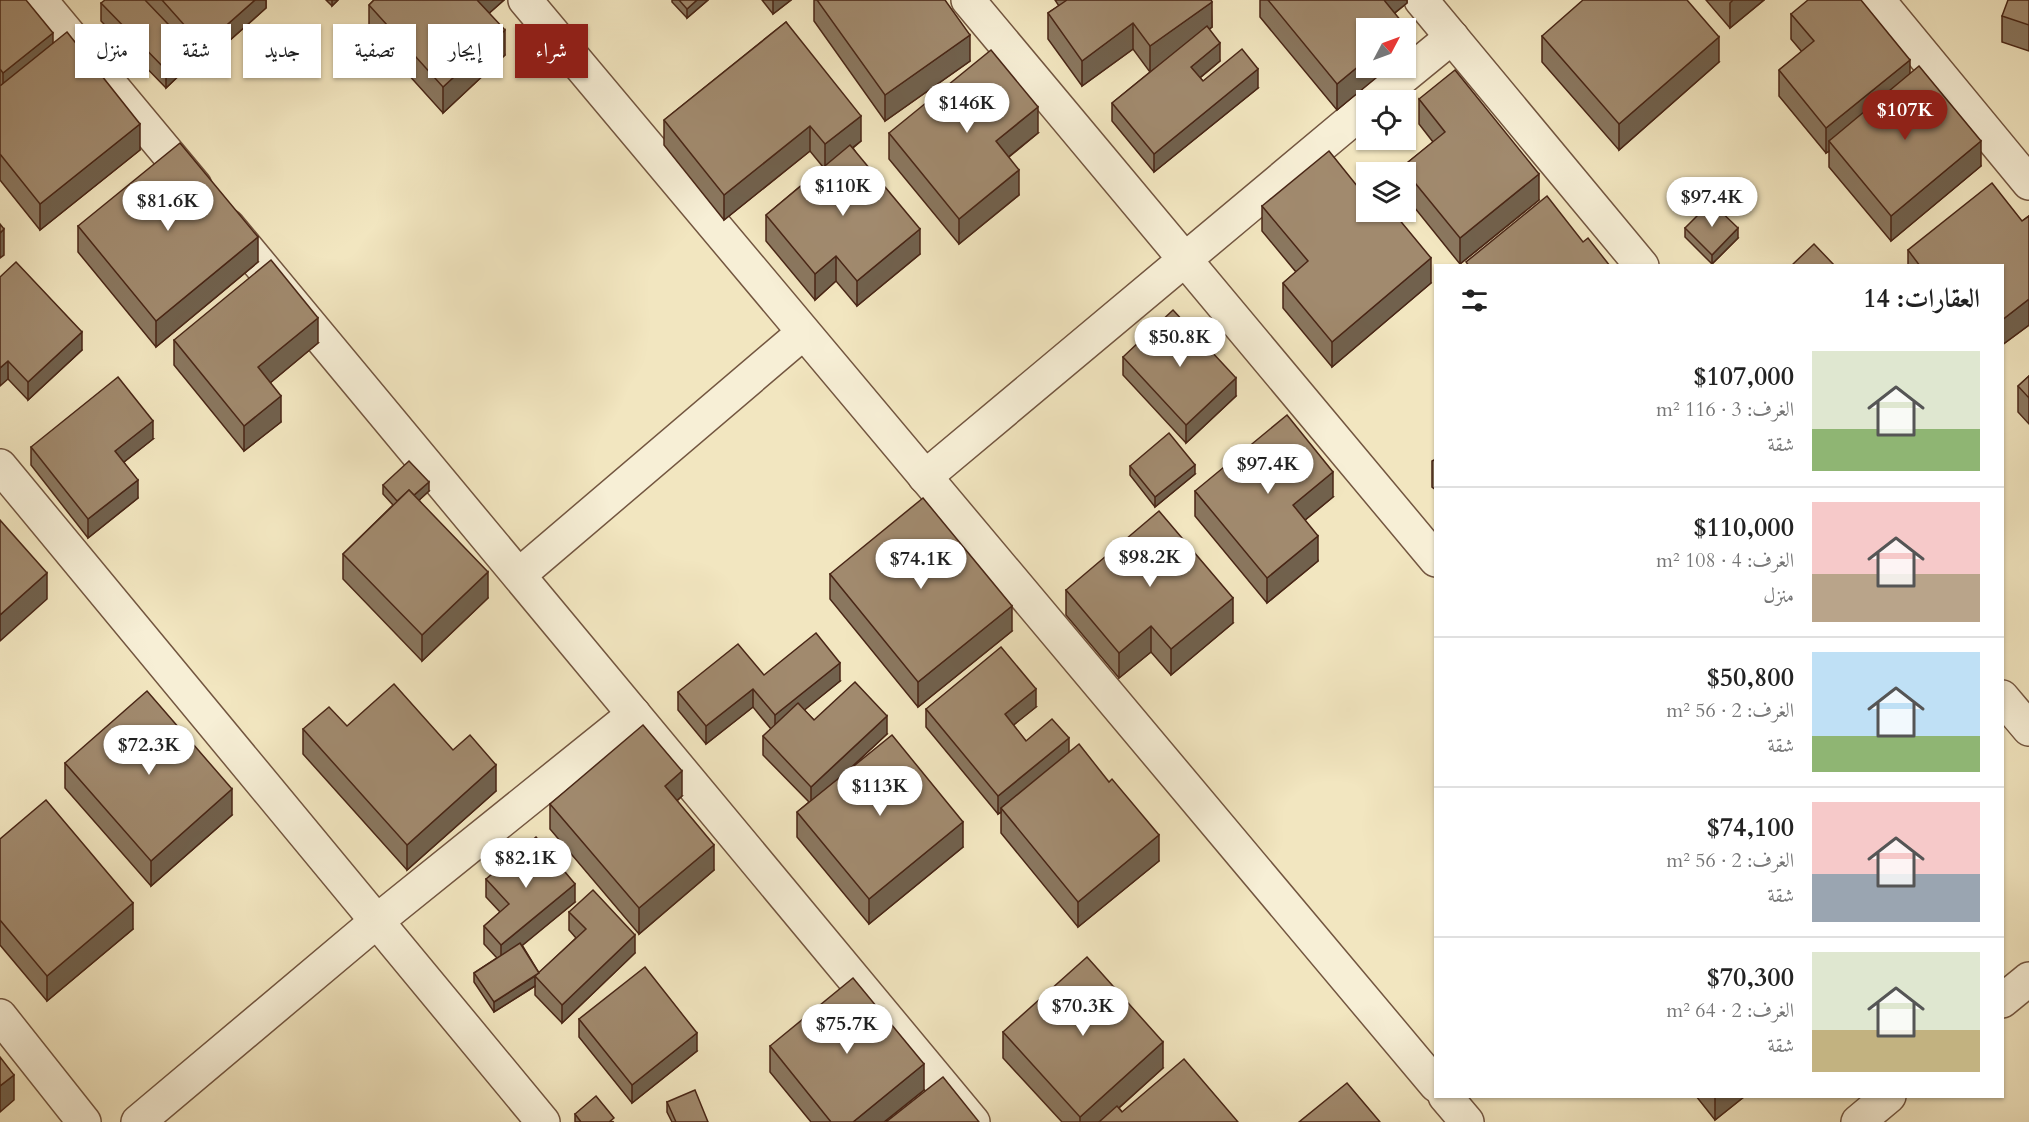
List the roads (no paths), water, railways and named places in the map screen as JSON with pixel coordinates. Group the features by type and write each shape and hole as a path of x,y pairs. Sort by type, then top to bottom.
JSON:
{"street":[{"path":"40,0 973,1122"},
{"path":"525,0 1434,1083"},
{"path":"968,0 1434,558"},
{"path":"1421,0 1640,264"},
{"path":"1878,0 2029,183"},
{"path":"1388,90 1452,37"},
{"path":"925,477 1356,116"},
{"path":"519,575 803,333"},
{"path":"0,466 543,1122"},
{"path":"2004,699 2029,729"},
{"path":"138,1122 377,921 634,714"},
{"path":"2004,999 2029,979"},
{"path":"0,1016 84,1122"},
{"path":"1447,1098 1467,1122"},
{"path":"1858,1122 1885,1098"}]}
